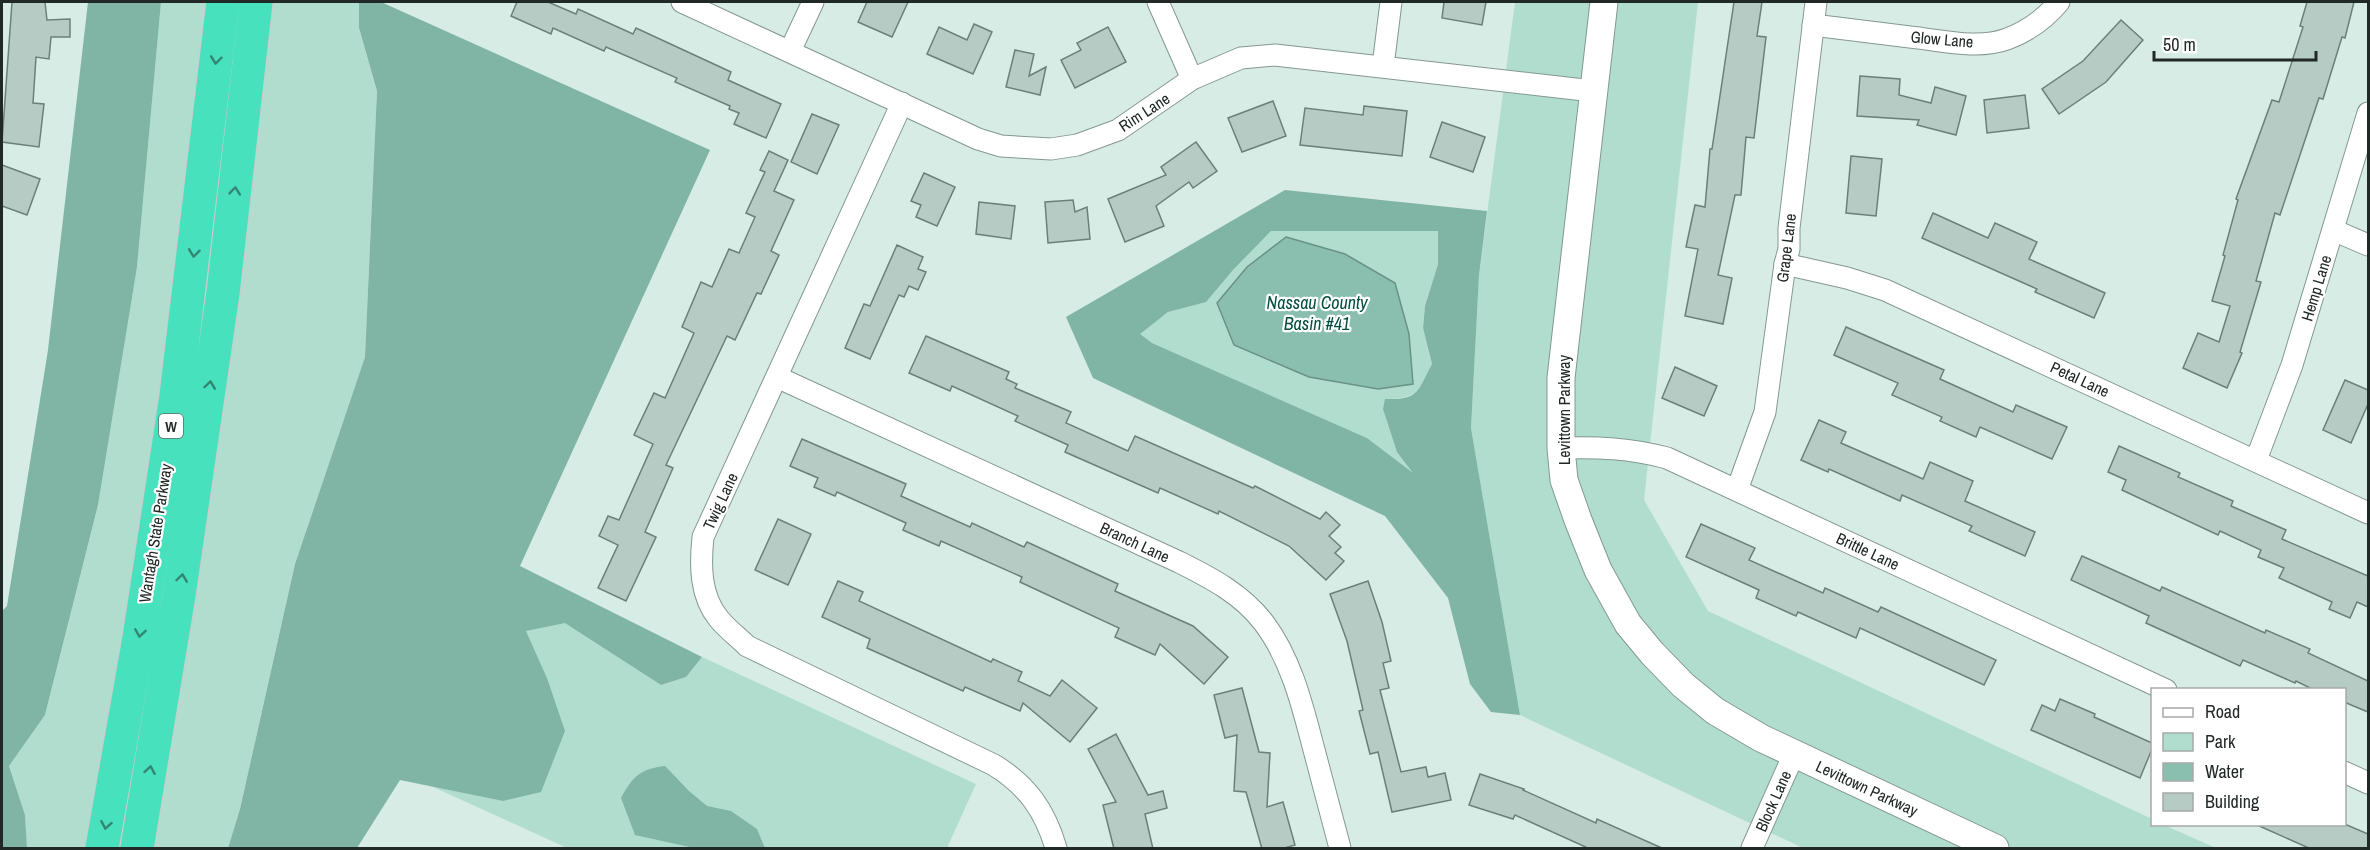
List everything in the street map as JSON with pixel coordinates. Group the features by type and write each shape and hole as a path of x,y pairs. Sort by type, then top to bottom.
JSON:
{"highway":[{"name":"Wantagh State Parkway","path":"102,849 139,638 176,396 223,2"},
{"name":"Wantagh State Parkway","path":"137,849 179,595 223,293 256,2"}],"street":[{"name":"Rim Lane","path":"682,2 978,139 1001,146 1051,149 1077,145 1118,130 1192,79 1241,58 1275,55 1593,91"},
{"path":"790,51 813,2"},
{"path":"1158,2 1192,79"},
{"path":"1383,66 1391,2"},
{"name":"Levittown Parkway","path":"1604,2 1561,378 1561,448 1564,480 1598,570 1628,624 1652,653 1683,685 1715,711 1761,738 1995,849"},
{"name":"Grape Lane","path":"1737,490 1765,411 1789,249 1789,228 1816,2"},
{"name":"Glow Lane","path":"1813,25 1956,42 1986,43 2006,40 2034,26 2059,2"},
{"name":"Twig Lane","path":"902,103 704,537 701,562 703,586 718,618 747,646 994,765 1010,775 1030,795 1048,824 1056,849"},
{"name":"Hemp Lane","path":"2256,460 2292,365 2368,112"},
{"path":"2333,230 2368,245"},
{"name":"Petal Lane","path":"1785,264 1847,278 1885,290 2368,513"},
{"name":"Branch Lane","path":"777,377 1179,562 1218,582 1241,599 1264,623 1286,660 1303,711 1340,849"},
{"name":"Brittle Lane","path":"1561,448 1612,447 1667,458 2162,688"},
{"name":"Block Lane","path":"1752,849 1794,754"},
{"path":"2346,773 2368,783"}],"green space":[{"path":"161,2 212,2 139,549 87,848 27,848 25,815 9,766 45,715 98,505 137,267"},
{"path":"272,2 359,2 359,29 377,91 365,357 295,564 240,809 228,848 149,848 191,622 241,286"},
{"path":"1515,2 1698,2 1644,500 1708,611 2151,819 2151,826 2166,826 2216,848 1803,848 1520,715 1471,428 1479,275"},
{"path":"1271,231 1438,231 1438,264 1425,306 1423,328 1432,364 1416,392 1396,399 1385,399 1416,476 1367,438 1152,343 1139,334 1168,312 1206,301"},
{"path":"565,622 661,685 686,677 702,657 976,784 947,848 567,848 431,786 503,801 547,678 526,631"}],"shaded area":[{"path":"88,2 161,2 137,267 98,505 45,715 9,766 25,815 27,848 2,848 2,611 7,606 48,350"},
{"path":"359,2 381,2 710,150 520,566 702,657 686,677 661,685 565,623 526,631 547,678 565,731 541,792 503,801 400,780 357,848 228,848 240,809 295,564 365,357 377,91 359,28"},
{"path":"1285,190 1487,211 1479,275 1471,428 1520,715 1491,712 1470,684 1448,598 1385,516 1093,378 1066,317","holes":["1271,231 1438,231 1438,264 1425,306 1423,328 1432,364 1416,392 1405,398 1385,399 1383,409 1397,452 1413,473 1367,438 1152,343 1140,334 1168,312 1206,302"]},
{"path":"665,766 707,806 731,811 757,829 765,848 694,848 635,835 621,798 629,784 638,775 649,769"}],"water":[{"name":"Nassau County Basin #41","path":"1286,237 1345,254 1395,283 1409,334 1413,384 1378,389 1309,377 1234,345 1217,303 1247,267"}],"building":[{"path":"12,2 45,2 47,20 70,19 70,37 51,37 49,59 36,57 33,103 44,104 39,147 2,142"},
{"path":"517,2 548,2 576,14 578,9 633,34 636,28 731,72 728,80 781,104 766,138 734,124 739,113 729,109 730,106 675,82 677,78 606,47 604,51 553,28 551,34 511,16"},
{"path":"867,2 908,2 892,37 858,22"},
{"path":"1444,2 1486,2 1482,25 1442,18"},
{"path":"1734,2 1762,2 1757,36 1766,37 1754,138 1746,137 1741,195 1735,195 1718,275 1732,278 1723,324 1685,316 1698,249 1686,247 1695,205 1705,207 1710,149 1712,149"},
{"path":"2307,2 2354,2 2345,38 2342,37 2323,99 2319,98 2280,215 2275,213 2256,281 2261,282 2240,352 2242,353 2227,388 2183,368 2198,333 2219,342 2230,306 2212,301 2225,256 2223,255 2238,200 2236,199 2272,100 2279,102 2303,27 2300,26"},
{"path":"2121,20 2143,40 2106,82 2059,114 2042,89 2083,61"},
{"path":"974,24 992,32 973,74 927,54 939,27 967,40"},
{"path":"1108,27 1126,62 1075,88 1061,60 1081,50 1077,43"},
{"path":"1015,50 1034,54 1029,76 1046,67 1040,95 1006,87"},
{"path":"1860,76 1900,79 1899,95 1931,103 1935,87 1966,96 1956,135 1917,125 1919,120 1857,116"},
{"path":"2025,95 2029,128 1987,133 1984,100"},
{"path":"1273,101 1286,136 1242,152 1228,118"},
{"path":"1364,106 1407,111 1402,156 1300,145 1305,108 1363,115"},
{"path":"812,114 839,125 817,174 791,162"},
{"path":"1442,122 1485,137 1473,172 1430,157"},
{"path":"1196,142 1217,171 1193,188 1189,182 1156,206 1164,226 1125,242 1108,199 1166,175 1161,167"},
{"path":"769,151 788,160 774,191 794,200 771,251 779,255 761,294 757,293 735,340 727,336 666,465 673,468 645,532 656,537 626,601 598,588 618,545 599,536 608,516 619,520 653,444 634,435 654,393 665,398 694,333 682,327 701,282 712,287 729,249 739,253 755,217 746,213 765,172 760,170"},
{"path":"1851,156 1882,159 1876,216 1846,213"},
{"path":"2,165 40,179 27,215 2,206"},
{"path":"924,173 955,187 937,226 916,217 921,205 911,201"},
{"path":"1073,200 1075,212 1087,207 1090,239 1048,243 1045,202"},
{"path":"979,202 1015,206 1011,239 976,234"},
{"path":"1933,213 1988,238 1995,223 2037,242 2029,259 2105,293 2094,318 2035,292 2037,289 1922,238"},
{"path":"897,245 923,257 918,269 926,272 918,290 909,286 904,297 899,295 870,359 845,348 864,304 870,306"},
{"path":"1846,327 1944,370 1940,379 2013,412 2016,405 2067,427 2052,459 1980,427 1976,437 1940,421 1942,417 1892,395 1898,383 1834,355"},
{"path":"926,336 1009,372 1006,379 1017,384 1015,388 1071,412 1066,423 1128,451 1135,436 1253,488 1255,486 1320,519 1326,512 1340,525 1329,536 1341,547 1335,553 1344,561 1326,580 1289,546 1219,511 1218,514 1160,488 1158,493 1065,452 1068,445 1015,421 1018,416 952,386 950,391 909,373"},
{"path":"1675,367 1717,386 1704,416 1662,398"},
{"path":"2345,380 2368,390 2368,404 2351,443 2323,430"},
{"path":"1819,420 1846,432 1841,443 1923,479 1930,462 1973,481 1965,501 2035,532 2025,556 1969,531 1972,526 1902,495 1900,501 1829,469 1828,472 1801,460"},
{"path":"802,439 906,484 901,496 970,527 972,523 1024,547 1027,542 1118,584 1115,591 1193,626 1228,657 1204,684 1160,644 1155,655 1115,637 1119,628 1020,582 1022,577 941,541 939,546 903,530 906,523 837,492 835,496 814,487 818,478 790,466"},
{"path":"2119,446 2180,473 2178,477 2233,501 2231,506 2286,530 2282,539 2368,576 2368,607 2357,602 2350,618 2329,609 2332,602 2279,578 2284,568 2258,557 2261,550 2220,531 2218,535 2122,490 2126,480 2108,472"},
{"path":"778,519 811,534 788,585 755,570"},
{"path":"1701,524 1755,548 1749,560 1823,593 1825,588 1878,612 1881,607 1996,660 1984,685 1860,628 1856,638 1798,612 1796,616 1756,598 1759,590 1686,557"},
{"path":"2082,556 2160,591 2162,587 2265,633 2266,630 2310,649 2308,653 2368,681 2368,712 2346,703 2346,688 2310,688 2243,660 2240,666 2146,623 2149,616 2071,580"},
{"path":"838,581 863,592 859,601 991,662 993,659 1022,672 1018,681 1050,696 1062,680 1097,708 1070,742 1023,703 1020,711 965,687 963,691 867,648 870,639 822,617"},
{"path":"1368,581 1382,622 1391,661 1383,663 1389,688 1380,690 1401,772 1426,767 1428,777 1445,773 1451,800 1392,812 1378,752 1370,754 1359,711 1363,710 1347,641 1330,594"},
{"path":"1242,688 1259,752 1270,753 1267,807 1283,802 1295,845 1281,849 1262,849 1246,792 1234,791 1237,735 1225,738 1214,695"},
{"path":"2060,699 2151,743 2151,751 2140,778 2031,730 2042,705 2055,711"},
{"path":"1116,734 1148,795 1163,791 1167,808 1145,814 1153,849 1114,849 1103,805 1116,802 1088,749"},
{"path":"1480,774 1524,789 1596,823 1597,819 1664,849 1590,849 1515,815 1513,819 1469,805"},
{"path":"2347,825 2368,834 2368,849 2311,849 2259,826"}]}
